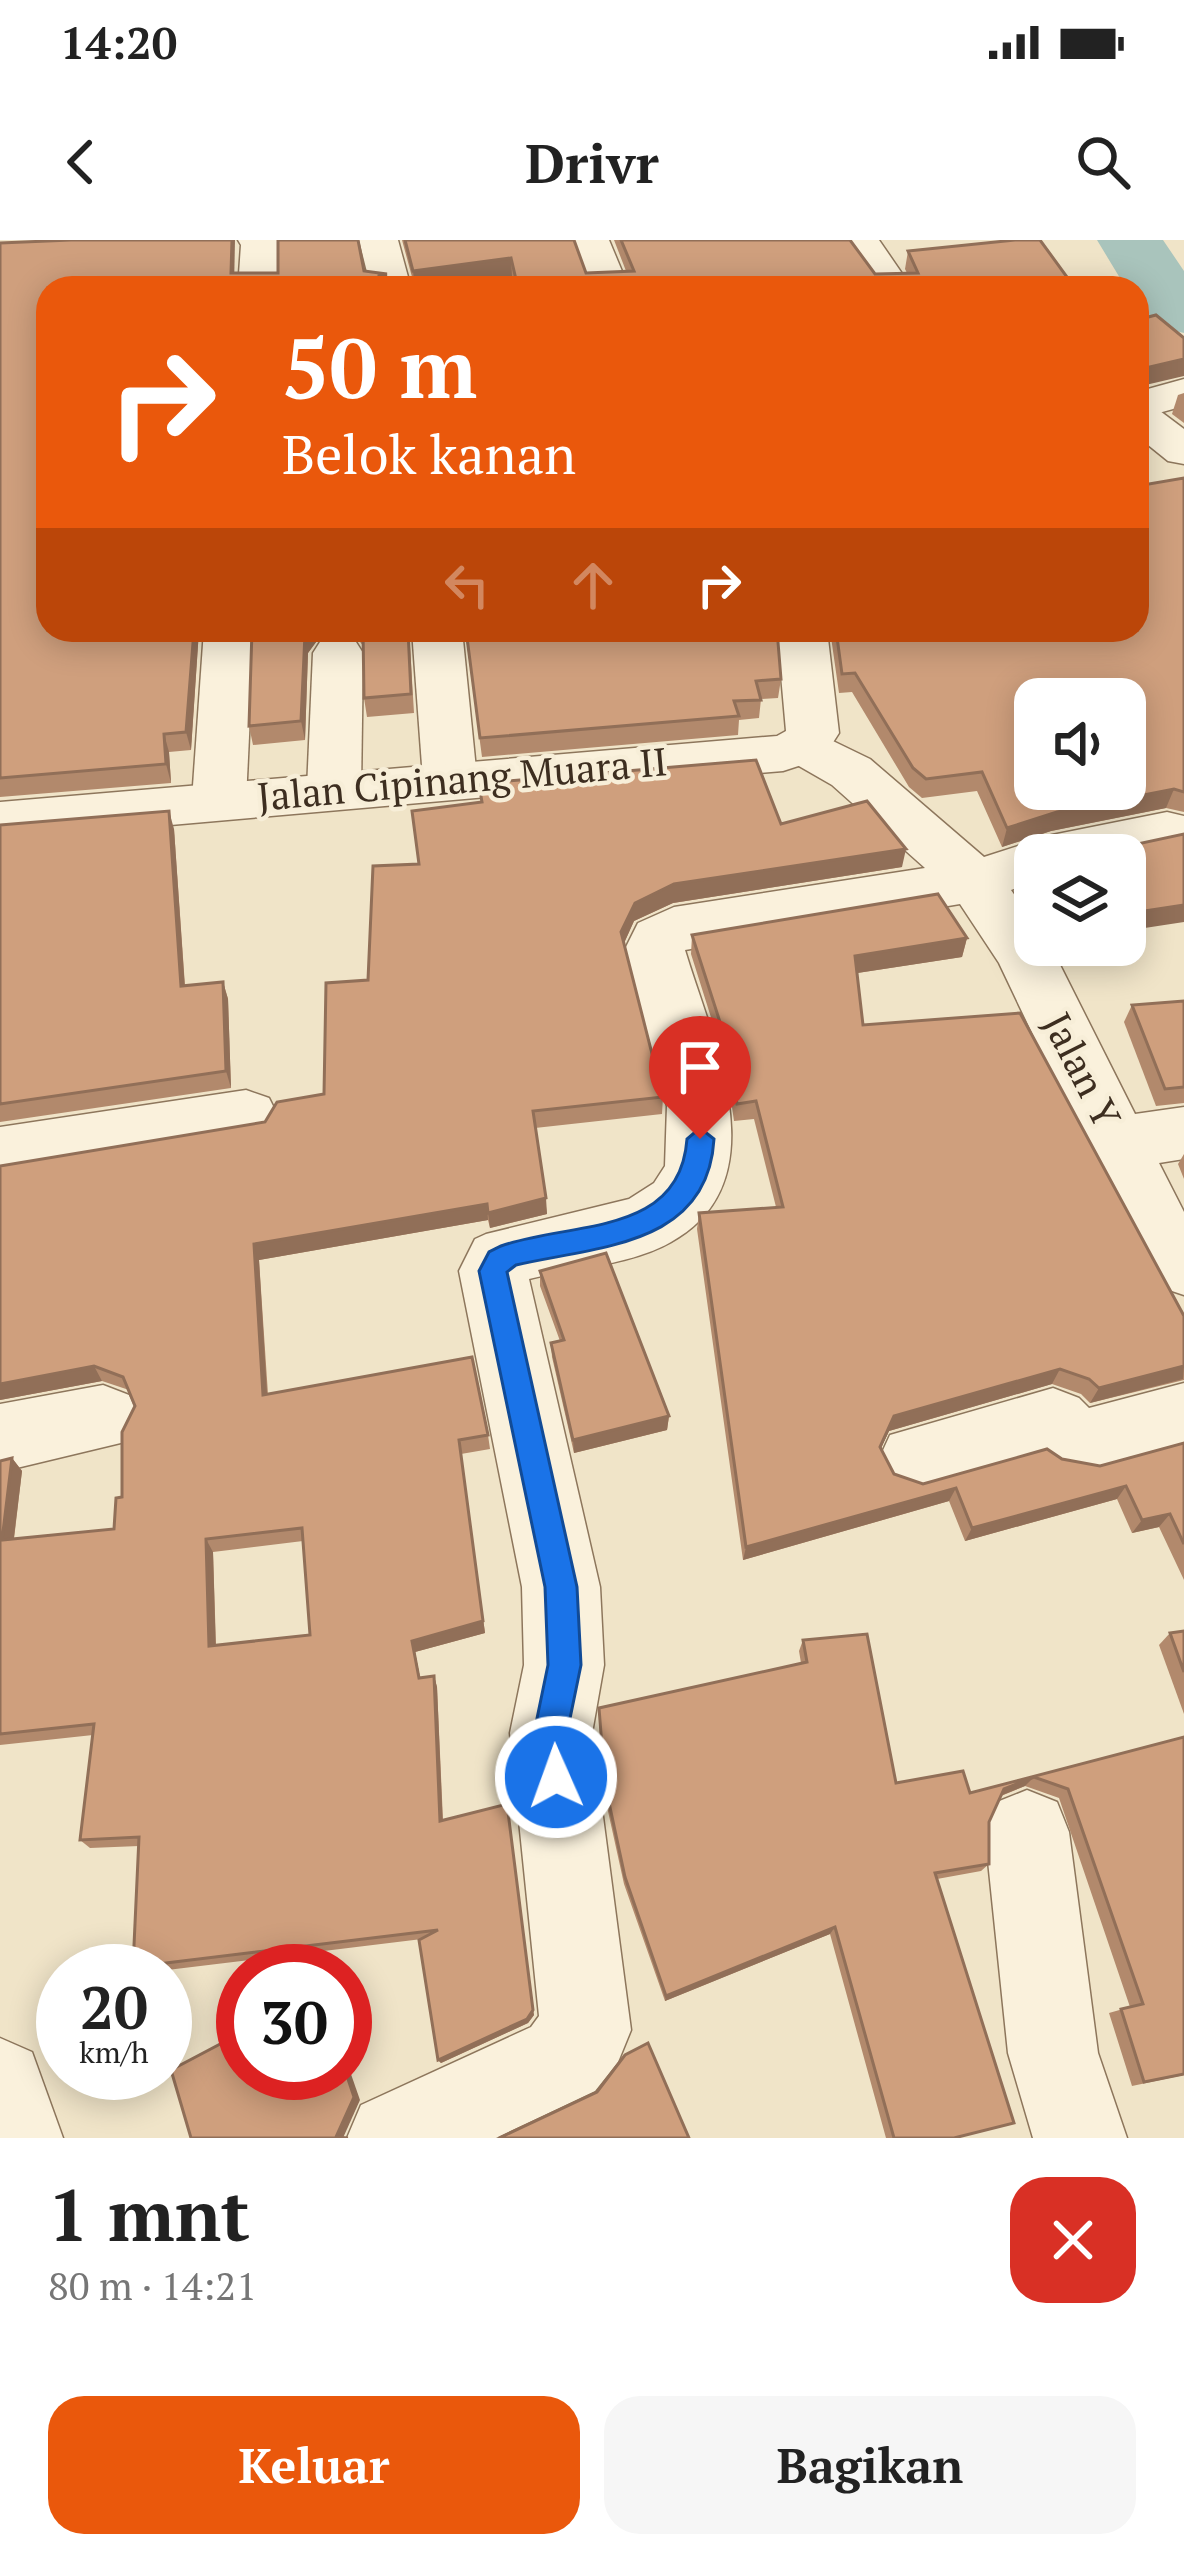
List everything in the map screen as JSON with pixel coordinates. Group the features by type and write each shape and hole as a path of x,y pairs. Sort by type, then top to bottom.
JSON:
{"street":[{"path":"257,240 261,243 259,276"},
{"path":"378,240 389,276"},
{"path":"590,240 604,276"},
{"path":"860,240 884,276"},
{"path":"1149,405 1184,392"},
{"path":"1149,420 1184,451"},
{"path":"219,800 228,642"},
{"path":"438,642 450,779"},
{"path":"803,642 813,733 804,746"},
{"path":"334,789 338,653"},
{"name":"Jalan Cipinang Muara II","path":"0,820 783,753 804,746"},
{"name":"Jalan Y","path":"804,746 851,772 974,881 1024,956 1159,1230 1184,1266"},
{"path":"1146,835 1167,831"},
{"path":"394,2138 563,2059 586,2030 550,1733 564,1665 561,1587 493,1271 499,1260 645,1224 677,1203 698,1172 699,1106 655,949 659,938 674,929 974,881 1014,867"},
{"path":"0,1154 246,1116"},
{"path":"1119,1143 1184,1133"},
{"path":"916,1459 1053,1420 1077,1445 1184,1416"},
{"path":"0,1438 104,1418"},
{"path":"1027,1832 1053,2053 1080,2138"},
{"path":"0,2084 16,2138"}],"building":[{"path":"232,240 231,273 278,273 278,240 358,240 364,271 387,274 36,276 36,642 193,642 186,732 164,734 166,764 0,778 0,243"},
{"path":"405,240 574,240 586,273 634,271 621,240 850,240 875,274 918,273 908,251 1040,240 1066,276 515,276 511,258 413,271"},
{"path":"1156,315 1184,338 1184,359 1149,367 1149,317"},
{"path":"1184,478 1184,792 1174,789 1146,795 1146,678 1014,678 1014,810 1067,810 1007,828 982,772 926,779 913,768 855,673 842,674 838,642 1149,642 1149,484"},
{"path":"252,642 305,642 301,721 249,726"},
{"path":"363,642 409,642 411,694 364,698"},
{"path":"468,642 778,642 781,679 756,681 761,700 734,701 739,716 480,738"},
{"path":"756,760 781,824 867,801 906,849 674,884 635,903 621,932 663,1097 533,1111 546,1198 488,1213 487,1204 254,1244 263,1395 472,1357 488,1435 459,1440 483,1621 412,1641 419,1678 434,1676 440,1821 507,1804 533,2010 527,2019 438,2060 419,1940 438,1930 323,1944 216,1944 216,1957 192,1960 192,1944 134,1944 139,1837 80,1840 94,1724 0,1734 0,1461 12,1458 2,1540 114,1529 116,1498 122,1497 122,1432 135,1406 123,1377 94,1366 0,1384 0,1166 265,1122 277,1102 324,1094 326,983 368,980 373,866 419,864 412,811 482,802 479,785","holes":["302,1528 310,1635 209,1646 206,1539"]},
{"path":"169,811 181,986 223,982 226,1071 0,1104 0,825"},
{"path":"1184,834 1184,905 1146,911 1146,842"},
{"path":"938,894 967,938 855,956 863,1025 1020,1013 1184,1316 1184,1366 1099,1388 1089,1379 1060,1369 894,1416 880,1447 894,1474 923,1484 1047,1449 1062,1459 1100,1466 1184,1443 1184,1544 1170,1514 1142,1520 1126,1486 972,1528 956,1488 746,1547 699,1213 783,1207 756,1101 737,1104 728,1047 692,935"},
{"path":"1184,1001 1184,1087 1165,1089 1132,1005"},
{"path":"606,1253 669,1416 573,1440 551,1343 564,1340 540,1271"},
{"path":"1184,1631 1184,1672 1170,1633"},
{"path":"867,1634 896,1783 963,1771 970,1793 1184,1737 1184,2074 1144,2082 1121,2009 1143,2004 1068,1789 1034,1777 1004,1789 989,1822 989,1864 935,1873 1014,2123 954,2138 894,2138 835,1927 666,1996 625,1877 605,1784 599,1708 807,1662 803,1640"},
{"path":"648,2043 689,2138 499,2138 597,2092 625,2055"},
{"path":"216,2046 216,2100 353,2100 336,2137 348,2138 191,2138 180,2100 192,2100 192,2059"}],"waterway":[{"path":"1130,240 1174,308 1184,312"}],"route":[{"path":"556,1777 550,1733 564,1665 561,1587 493,1271 499,1260 511,1254 645,1224 677,1203 698,1172 700,1139"}]}
